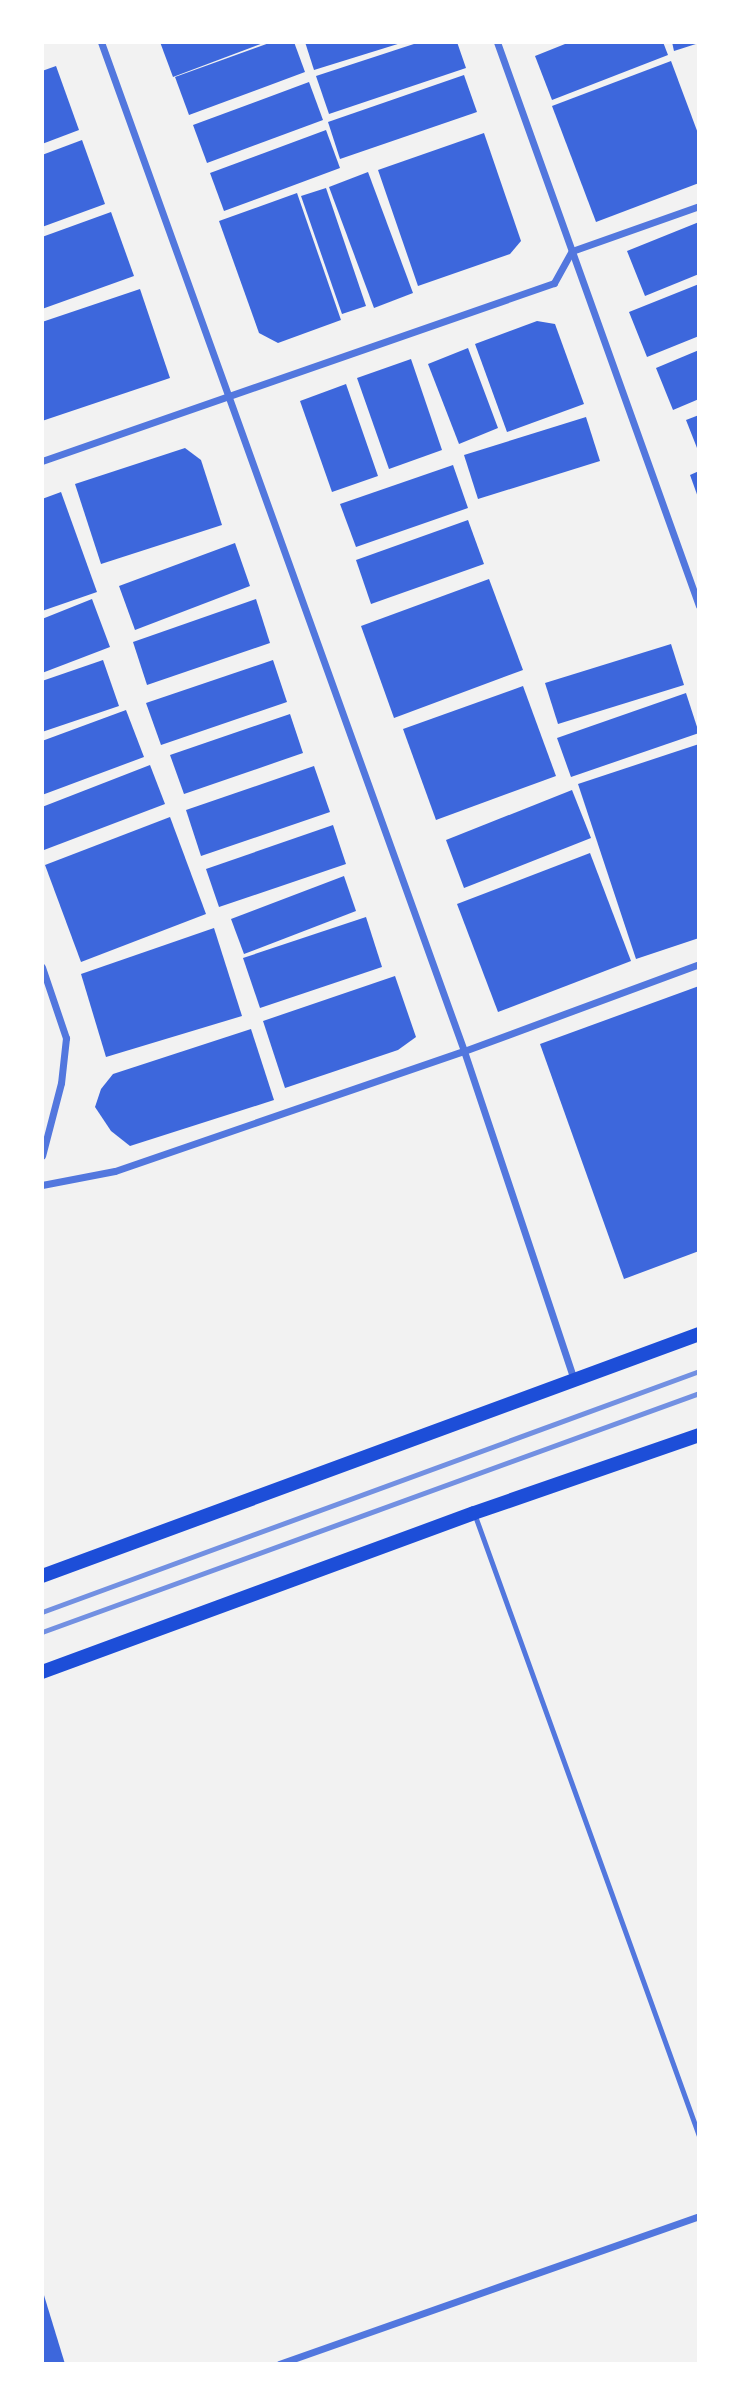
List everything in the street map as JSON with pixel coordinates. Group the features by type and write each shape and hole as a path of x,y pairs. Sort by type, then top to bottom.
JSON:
{"main road":[{"path":"42,1576 699,1334"},
{"path":"42,1672 474,1513 699,1435"}],"street":[{"path":"101,42 464,1051 574,1380"},
{"path":"498,42 699,606"},
{"path":"42,461 554,283 572,251 699,206"},
{"path":"42,1185 116,1171 464,1051 699,964"},
{"path":"42,967 66,1038 61,1083 42,1156"},
{"path":"279,2364 699,2216"}],"lane":[{"path":"474,1513 699,2136"}],"building":[{"path":"160,42 266,42 173,77"},
{"path":"272,42 294,42 305,72 189,115 175,77"},
{"path":"305,42 400,42 401,43 314,70"},
{"path":"420,42 457,42 466,68 329,114 316,76"},
{"path":"570,42 663,42 668,55 552,100 535,56"},
{"path":"672,42 699,42 699,43 674,51"},
{"path":"671,61 699,136 699,183 596,222 552,106"},
{"path":"56,66 79,130 42,144 42,71"},
{"path":"464,75 477,112 340,159 328,122"},
{"path":"309,82 323,120 207,163 193,125"},
{"path":"326,130 340,168 224,211 210,173"},
{"path":"484,133 521,241 510,254 418,286 378,170"},
{"path":"82,140 105,204 42,227 42,155"},
{"path":"368,172 413,293 374,308 329,187"},
{"path":"326,188 366,306 342,314 301,196"},
{"path":"297,193 341,320 278,343 259,333 219,221"},
{"path":"111,212 134,276 42,309 42,237"},
{"path":"699,222 699,274 645,296 627,251"},
{"path":"699,284 699,336 647,357 629,312"},
{"path":"140,289 170,378 42,421 42,322"},
{"path":"537,321 555,324 584,404 507,432 475,344"},
{"path":"468,348 498,428 459,444 428,364"},
{"path":"699,350 699,399 673,410 656,368"},
{"path":"411,359 442,450 389,469 357,378"},
{"path":"346,384 378,476 332,492 300,401"},
{"path":"699,415 699,453 686,420"},
{"path":"586,417 600,461 478,499 464,455"},
{"path":"185,448 201,460 222,525 101,564 75,484"},
{"path":"453,465 468,508 356,547 340,504"},
{"path":"699,471 699,500 690,475"},
{"path":"61,492 97,592 42,611 42,499"},
{"path":"468,520 484,564 371,604 356,560"},
{"path":"235,543 250,586 135,630 119,586"},
{"path":"489,579 523,670 394,718 361,626"},
{"path":"92,599 110,647 42,673 42,619"},
{"path":"256,599 270,643 147,685 133,642"},
{"path":"671,644 684,685 558,724 545,683"},
{"path":"103,660 119,706 42,732 42,681"},
{"path":"273,660 287,702 161,745 146,703"},
{"path":"523,686 556,776 436,820 403,729"},
{"path":"686,693 699,733 571,777 557,738"},
{"path":"126,710 144,757 42,795 42,741"},
{"path":"290,714 303,753 184,794 170,755"},
{"path":"699,744 699,938 636,959 578,784"},
{"path":"150,765 165,804 44,850 42,807"},
{"path":"314,766 330,812 201,856 186,810"},
{"path":"572,790 591,838 464,888 446,840"},
{"path":"170,817 206,914 81,962 45,865"},
{"path":"333,825 346,864 219,907 206,869"},
{"path":"590,853 631,961 498,1012 457,904"},
{"path":"344,876 356,911 244,954 231,919"},
{"path":"366,917 382,967 260,1008 243,958"},
{"path":"214,928 242,1016 106,1057 81,974"},
{"path":"395,976 416,1037 398,1050 285,1088 263,1021"},
{"path":"699,986 699,1251 624,1279 540,1044"},
{"path":"251,1029 274,1100 130,1146 111,1131 95,1107 101,1089 113,1074"},
{"path":"43,2292 65,2364 42,2364"}],"railway":[{"path":"42,1612 699,1371"},
{"path":"42,1632 699,1393"}]}
